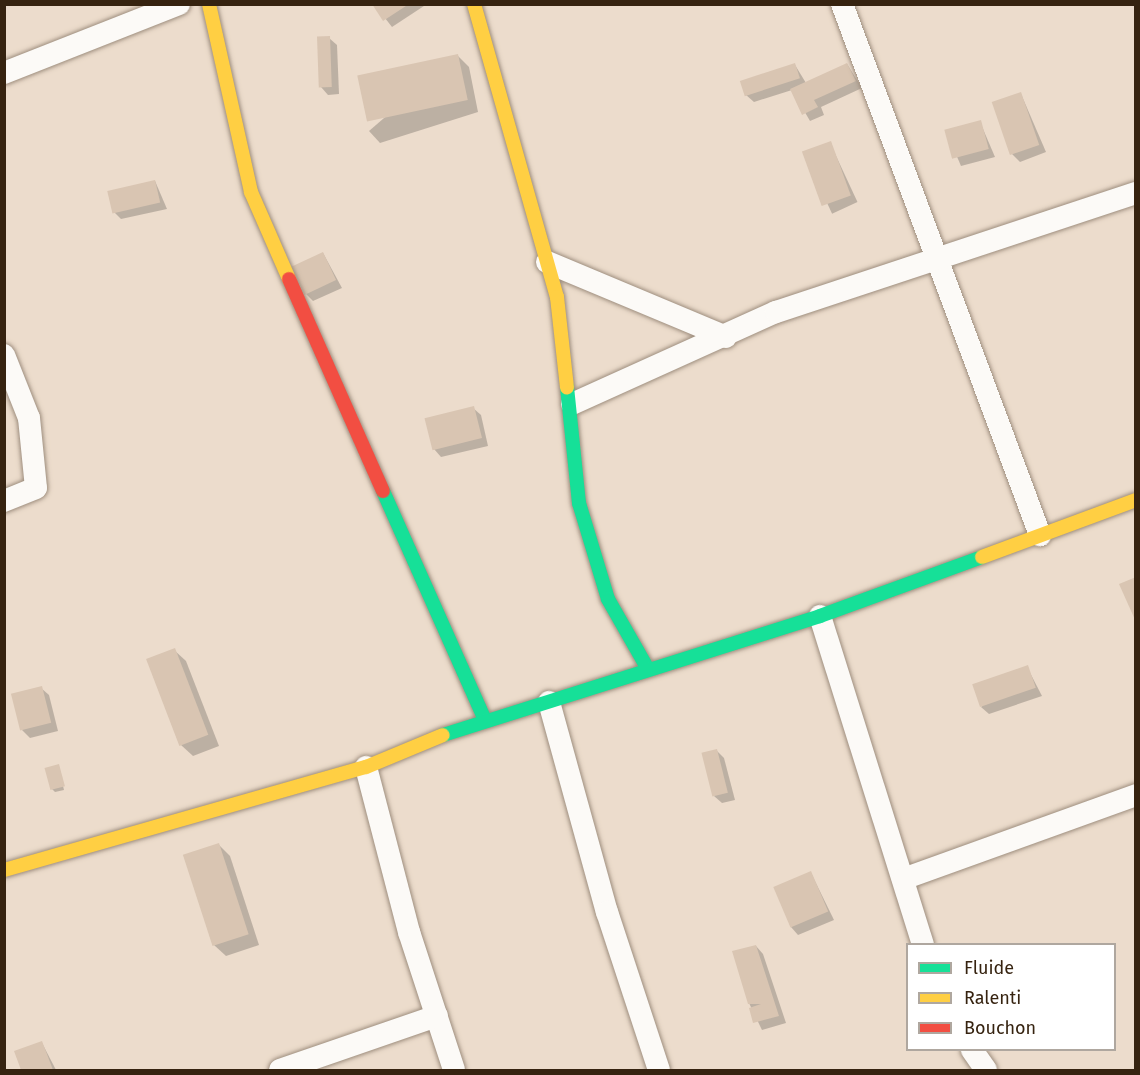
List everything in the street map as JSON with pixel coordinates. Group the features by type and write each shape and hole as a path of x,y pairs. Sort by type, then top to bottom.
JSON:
{"street":[{"path":"4,73 179,4"},
{"path":"209,4 251,192 484,718"},
{"path":"474,4 547,262 572,404 579,503 608,599 648,669"},
{"path":"842,4 1040,535"},
{"path":"572,404 726,337 776,312 938,262 1136,193"},
{"path":"547,262 726,337"},
{"path":"4,355 29,418 36,488 4,501"},
{"path":"4,870 366,767 484,718 549,702 820,616 1136,500"},
{"path":"820,616 922,943"},
{"path":"549,702 607,912 658,1071"},
{"path":"366,767 436,1016 454,1071"},
{"path":"903,879 1136,795"},
{"path":"280,1071 436,1016"},
{"path":"973,1051 986,1071"}],"building":[{"path":"372,4 409,4 383,21"},
{"path":"317,36 330,36 332,87 319,87"},
{"path":"458,54 468,100 367,121 357,75"},
{"path":"795,63 800,78 745,96 740,81"},
{"path":"847,63 856,81 814,100 818,107 802,115 790,89"},
{"path":"1021,92 1039,145 1010,155 992,102"},
{"path":"981,120 989,149 952,159 944,130"},
{"path":"831,141 851,196 822,206 802,152"},
{"path":"155,180 160,202 112,213 107,191"},
{"path":"323,252 336,280 304,295 291,267"},
{"path":"474,406 482,438 432,450 425,418"},
{"path":"1136,577 1136,622 1119,584"},
{"path":"175,648 208,735 179,746 146,659"},
{"path":"1028,665 1036,688 980,707 972,684"},
{"path":"42,686 51,723 20,731 11,694"},
{"path":"717,749 728,793 712,797 701,753"},
{"path":"59,764 65,786 50,790 45,768"},
{"path":"219,843 249,934 213,946 183,855"},
{"path":"811,871 828,912 790,928 773,887"},
{"path":"756,945 779,1016 753,1023 749,1008 761,1004 748,1004 732,951"},
{"path":"42,1041 53,1070 21,1070 14,1051"}],"traffic: fast":[{"path":"567,387 579,503 608,599 648,669"},
{"path":"383,491 484,718"},
{"path":"443,735 820,616 982,557"}],"traffic: slow":[{"path":"209,4 251,192 289,279"},
{"path":"474,4 557,297 567,387"},
{"path":"982,557 1136,500"},
{"path":"4,870 366,767 443,735"}],"traffic: jam":[{"path":"289,279 383,491"}]}
